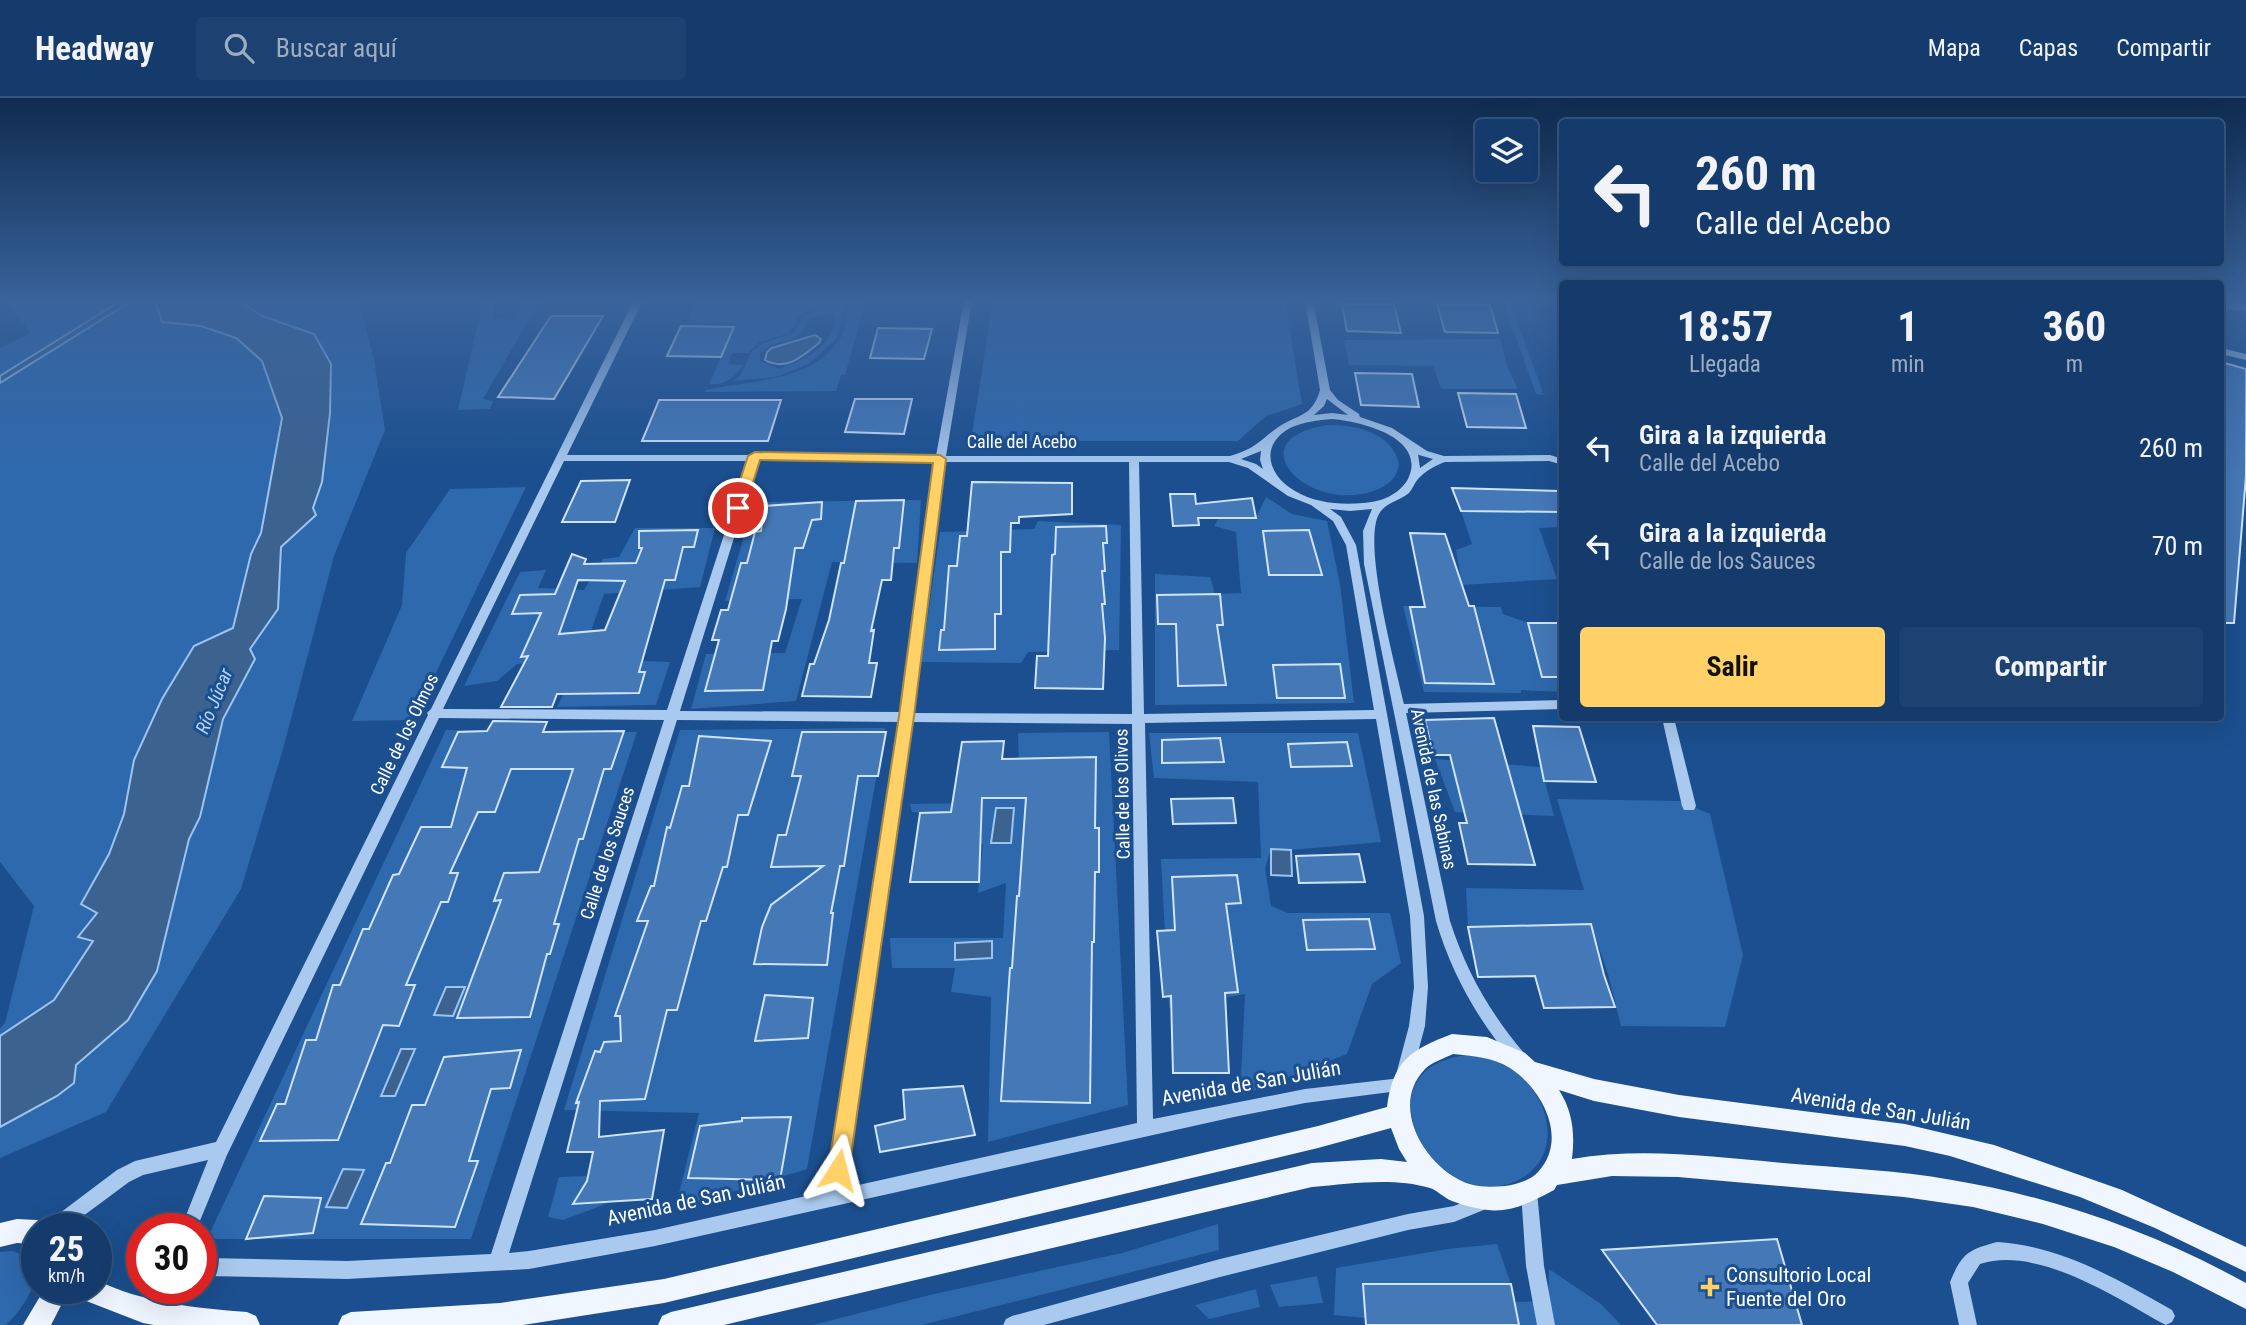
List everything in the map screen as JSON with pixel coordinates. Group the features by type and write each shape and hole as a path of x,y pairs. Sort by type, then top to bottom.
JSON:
{"main road":[{"path":"1451,1044 1477,1044 1494,1048 1530,1069 1552,1096 1562,1123 1561,1151 1549,1175 1529,1192 1510,1199 1489,1200 1464,1195 1434,1177 1411,1152 1403,1137 1398,1115 1402,1083 1411,1067 1423,1056 1451,1044"},
{"name":"Avenida de San Julián","path":"1530,1069 1620,1096 1905,1135 2000,1157 2094,1189 2157,1216 2246,1260"},
{"path":"351,1325 500,1316 664,1291 1318,1137 1398,1115"},
{"path":"1549,1175 1614,1165 1667,1165 1920,1187 1972,1195 2022,1207 2098,1231 2196,1271 2246,1297"},
{"path":"671,1325 1312,1175 1381,1170 1434,1177"},
{"path":"2,1232 21,1232"},
{"path":"112,1298 180,1319 247,1325"},
{"path":"36,1325 50,1304"}],"street":[{"name":"Calle de los Olmos","path":"195,1213 221,1149 433,713 611,357"},
{"path":"835,1197 906,716 940,459 958,357"},
{"path":"1320,357 1325,390 1321,404 1269,441 1264,453 1266,467 1283,488 1315,503 1337,519 1351,545 1418,916 1421,959 1417,1026 1402,1083"},
{"path":"1325,390 1341,407 1365,421"},
{"path":"1303,419 1332,416 1365,421 1385,428 1423,453 1444,459"},
{"path":"1401,439 1414,459 1413,478"},
{"name":"Calle del Acebo","path":"563,458 755,456 1230,459 1251,453 1269,441"},
{"name":"Calle de los Sauces","path":"497,1262 755,456"},
{"name":"Calle de los Olivos","path":"1134,458 1145,1128"},
{"path":"1315,503 1354,509 1383,503 1405,490 1413,478 1434,462 1444,459 1550,458 1559,461"},
{"name":"Calle del Acebo","path":"1230,459 1252,466 1283,488"},
{"name":"Avenida de las Sabinas","path":"1383,503 1373,514 1367,545 1450,949 1478,1005 1530,1069"},
{"path":"1400,709 1559,704"},
{"path":"433,713 1138,719 1380,714"},
{"path":"1669,721 1689,806"},
{"name":"Avenida de San Julián","path":"217,1267 347,1270 529,1259 655,1238 1145,1128 1306,1096 1402,1083"},
{"path":"73,1213 105,1188 141,1167 221,1149"},
{"path":"1529,1192 1530,1224 1546,1325"},
{"path":"1012,1325 1220,1268 1408,1222 1454,1214 1489,1200"},
{"path":"1968,1325 1959,1282 1974,1257 1998,1248 2065,1265 2166,1317"}],"shaded area":[{"path":"0,357 373,357 385,430 334,556 283,749 241,889 106,1112 0,1158 0,1028 5,1023 34,906 0,862"},
{"path":"470,357 507,357 483,399 493,401 490,409 458,410"},
{"path":"721,357 730,357 728,364 743,365 729,380 720,384 709,384"},
{"path":"749,357 760,357 760,361 779,369 805,357 816,357 808,364 776,377 733,381 741,374"},
{"path":"822,357 850,357 845,375 841,375 836,391 705,392 782,376 800,371"},
{"path":"984,357 1294,357 1302,404 1266,416 1238,441 971,441"},
{"path":"1347,357 1505,357 1518,389 1441,389 1433,366 1349,365"},
{"path":"1523,357 1530,357 1544,395 1536,394"},
{"path":"1328,425 1361,429 1380,437 1395,452 1399,463 1392,480 1376,490 1351,495 1327,493 1307,485 1292,472 1284,459 1286,445 1300,433"},
{"path":"526,487 413,720 352,721 402,605 406,553 450,489"},
{"path":"1266,497 1292,514 1327,521 1340,584 1354,703 1155,705 1155,574 1210,577 1215,594 1241,593 1236,532 1214,526 1219,518 1256,518"},
{"path":"921,500 917,563 832,562 796,701 691,709 706,654 785,653 802,599 725,601 754,502"},
{"path":"1461,511 1559,512 1559,527 1539,528 1557,579 1462,585 1456,550 1472,544"},
{"path":"1038,521 1121,525 1119,650 1028,652 1021,663 921,662 940,532 1034,529"},
{"path":"635,528 715,528 700,587 604,594 581,659 670,662 656,705 557,707 580,660 517,664 497,681 464,686 520,572 546,570 538,588 584,590 603,559 619,557"},
{"path":"1403,606 1501,607 1503,614 1528,623 1542,677 1559,679 1559,692 1424,692"},
{"path":"885,728 807,1169 675,1209 699,1113 564,1110 680,730"},
{"path":"446,730 637,732 471,1239 217,1239 217,1218"},
{"path":"1109,732 1128,1105 988,1142 991,997 951,992 955,968 892,968 890,938 1003,938 1006,883 978,893 983,844 967,842 969,838 982,838 982,812 920,813 912,812 910,804 970,803 1019,764 1018,733"},
{"path":"1149,733 1358,733 1381,842 1291,850 1271,849 1265,868 1271,906 1288,913 1390,913 1401,963 1372,984 1347,1054 1240,1096 1245,994 1169,1008 1161,859 1261,858 1258,782 1154,778"},
{"path":"1435,759 1541,767 1554,816 1455,812"},
{"path":"1557,799 1679,801 1710,814 1743,955 1725,1027 1621,1026 1608,974 1591,924 1468,927 1466,888 1584,890"},
{"path":"1467,1055 1493,1060 1516,1072 1528,1083 1544,1111 1547,1141 1543,1156 1534,1169 1520,1179 1490,1187 1461,1180 1437,1163 1419,1139 1411,1112 1415,1086 1432,1066"},
{"path":"589,1176 574,1204 611,1202 563,1220 548,1217 559,1177"},
{"path":"1218,1224 1219,1250 922,1325 813,1325 934,1294 1122,1253"},
{"path":"1497,1244 1511,1284 1364,1284 1366,1318 1334,1315 1336,1268 1448,1249"},
{"path":"13,1251 21,1256 21,1304 24,1304 6,1325 0,1325 0,1252"},
{"path":"1549,1269 1601,1304 1621,1325 1519,1325 1514,1302 1548,1301"},
{"path":"1317,1276 1323,1303 1279,1307 1270,1285"},
{"path":"1256,1289 1260,1307 1209,1319 1195,1305"}],"water":[{"path":"30,357 41,357 0,383 0,376"},
{"name":"Río Júcar","path":"258,357 327,357 331,364 330,413 322,482 313,508 316,515 281,547 278,609 250,649 255,659 223,719 200,817 189,839 157,971 128,1020 76,1065 74,1083 57,1096 0,1127 0,1036 54,1000 93,941 78,937 97,913 81,904 109,854 124,814 134,760 162,699 194,646 233,628 251,554 261,533 282,418 262,361"},
{"path":"766,357 800,357 780,364 765,360"},
{"path":"996,808 1014,808 1011,843 991,843"},
{"path":"1271,849 1291,850 1292,876 1271,875"},
{"path":"992,941 992,958 955,960 955,943"},
{"path":"446,987 465,987 453,1016 434,1015"},
{"path":"401,1049 415,1049 395,1096 381,1096"},
{"path":"343,1169 364,1170 347,1208 326,1207"}],"building":[{"path":"524,357 579,357 554,399 498,397"},
{"path":"870,357 924,357 924,359"},
{"path":"2224,363 2246,369 2246,476 2234,623 2224,623"},
{"path":"1355,373 1412,374 1419,407 1361,405"},
{"path":"1458,393 1516,394 1526,428 1467,427"},
{"path":"855,399 912,399 904,434 845,432"},
{"path":"659,400 781,400 768,441 642,441"},
{"path":"630,480 615,522 562,522 581,481"},
{"path":"972,482 1072,483 1072,514 1019,517 1019,523 1011,523 1010,552 1001,552 1001,614 995,614 995,649 939,650 941,630 944,630 949,566 957,566 960,536 967,536"},
{"path":"1452,488 1559,491 1559,512 1461,511"},
{"path":"1170,494 1195,494 1196,504 1252,498 1256,518 1198,518 1199,525 1173,526"},
{"path":"904,500 899,548 894,548 891,580 882,580 871,631 874,630 869,663 877,663 871,697 802,696 810,664 814,664 829,620 856,501"},
{"path":"822,502 821,519 812,520 803,548 795,548 786,609 778,641 772,641 763,690 705,691 719,640 712,640 721,610 728,610 741,563 747,563 755,532 761,531 764,506"},
{"path":"1106,526 1107,543 1103,543 1105,571 1102,571 1105,604 1102,604 1105,638 1103,689 1035,688 1037,656 1048,656 1052,555 1055,554 1056,527"},
{"path":"698,530 694,547 683,547 675,580 665,580 639,672 645,672 639,693 557,694 552,707 501,707 528,656 521,657 541,613 512,614 520,595 555,594 572,554 586,559 584,564 636,563 642,548 639,548 639,531","holes":["578,580 625,581 605,630 559,634"]},
{"path":"1309,530 1322,575 1269,575 1263,531"},
{"path":"1410,533 1445,534 1469,606 1474,606 1494,684 1425,683 1410,607 1425,607"},
{"path":"1220,594 1223,625 1217,625 1226,685 1178,686 1176,624 1158,624 1157,595"},
{"path":"1528,623 1559,623 1559,677 1542,677"},
{"path":"1340,664 1345,698 1277,698 1273,665"},
{"path":"1494,718 1535,865 1468,864 1459,823 1467,823 1450,755 1433,755 1425,720"},
{"path":"493,721 547,722 543,732 624,731 611,769 604,769 583,839 579,839 554,924 559,924 550,954 547,954 530,1017 457,1018 501,900 494,901 504,873 539,872 573,769 511,769 495,812 478,812 450,873 458,873 448,902 441,902 406,985 415,985 399,1026 383,1025 338,1140 260,1141 277,1104 285,1104 306,1040 316,1040 333,985 340,985 363,929 369,929 393,875 399,874 421,827 451,827 467,768 442,767 458,732 487,731"},
{"path":"1533,726 1579,727 1596,782 1544,781"},
{"path":"802,732 886,732 878,776 858,776 844,866 840,866 831,913 827,965 754,964 762,927 771,905 823,866 771,867 778,835 786,835 801,776 792,776"},
{"path":"699,736 771,741 748,815 738,815 727,867 723,867 706,921 701,921 677,1010 667,1010 645,1099 600,1101 599,1137 664,1130 652,1199 573,1204 587,1181 593,1152 567,1152 579,1102 576,1103 595,1051 600,1052 604,1042 621,1041 620,1016 615,1016 648,921 637,921 651,886 654,886 667,827 670,828 682,786 689,786"},
{"path":"1220,738 1224,762 1162,763 1162,740"},
{"path":"1004,741 1002,759 1096,757 1095,828 1099,828 1099,872 1095,872 1092,942 1090,1103 1001,1101 1026,798 982,798 979,882 910,882 920,813 951,812 962,742"},
{"path":"1347,742 1352,766 1291,767 1288,744"},
{"path":"1233,798 1236,823 1173,824 1171,799"},
{"path":"1359,854 1365,882 1299,883 1296,856"},
{"path":"1237,875 1241,903 1226,904 1238,992 1225,993 1229,1073 1173,1073 1171,996 1163,997 1157,931 1175,930 1172,877"},
{"path":"1369,919 1375,949 1307,950 1303,920"},
{"path":"1591,924 1615,1007 1544,1008 1535,976 1478,977 1468,927"},
{"path":"765,995 813,998 808,1038 755,1041"},
{"path":"521,1050 510,1088 491,1089 469,1161 478,1161 455,1227 361,1224 386,1163 390,1163 412,1105 425,1105 444,1057"},
{"path":"963,1086 975,1135 880,1152 875,1126 905,1119 903,1090"},
{"path":"791,1117 780,1180 688,1178 700,1126 742,1121 742,1118"},
{"path":"264,1196 321,1198 313,1233 246,1239"},
{"name":"Consultorio Local Fuente del Oro","path":"1777,1239 1802,1325 1657,1325 1602,1250"},
{"path":"1363,1284 1511,1284 1519,1325 1366,1325"}],"place":[{"name":"Consultorio Local Fuente del Oro","path":"1710,1287"}],"route":[{"path":"738,508 755,456 940,459 906,716 838,1170"}]}
